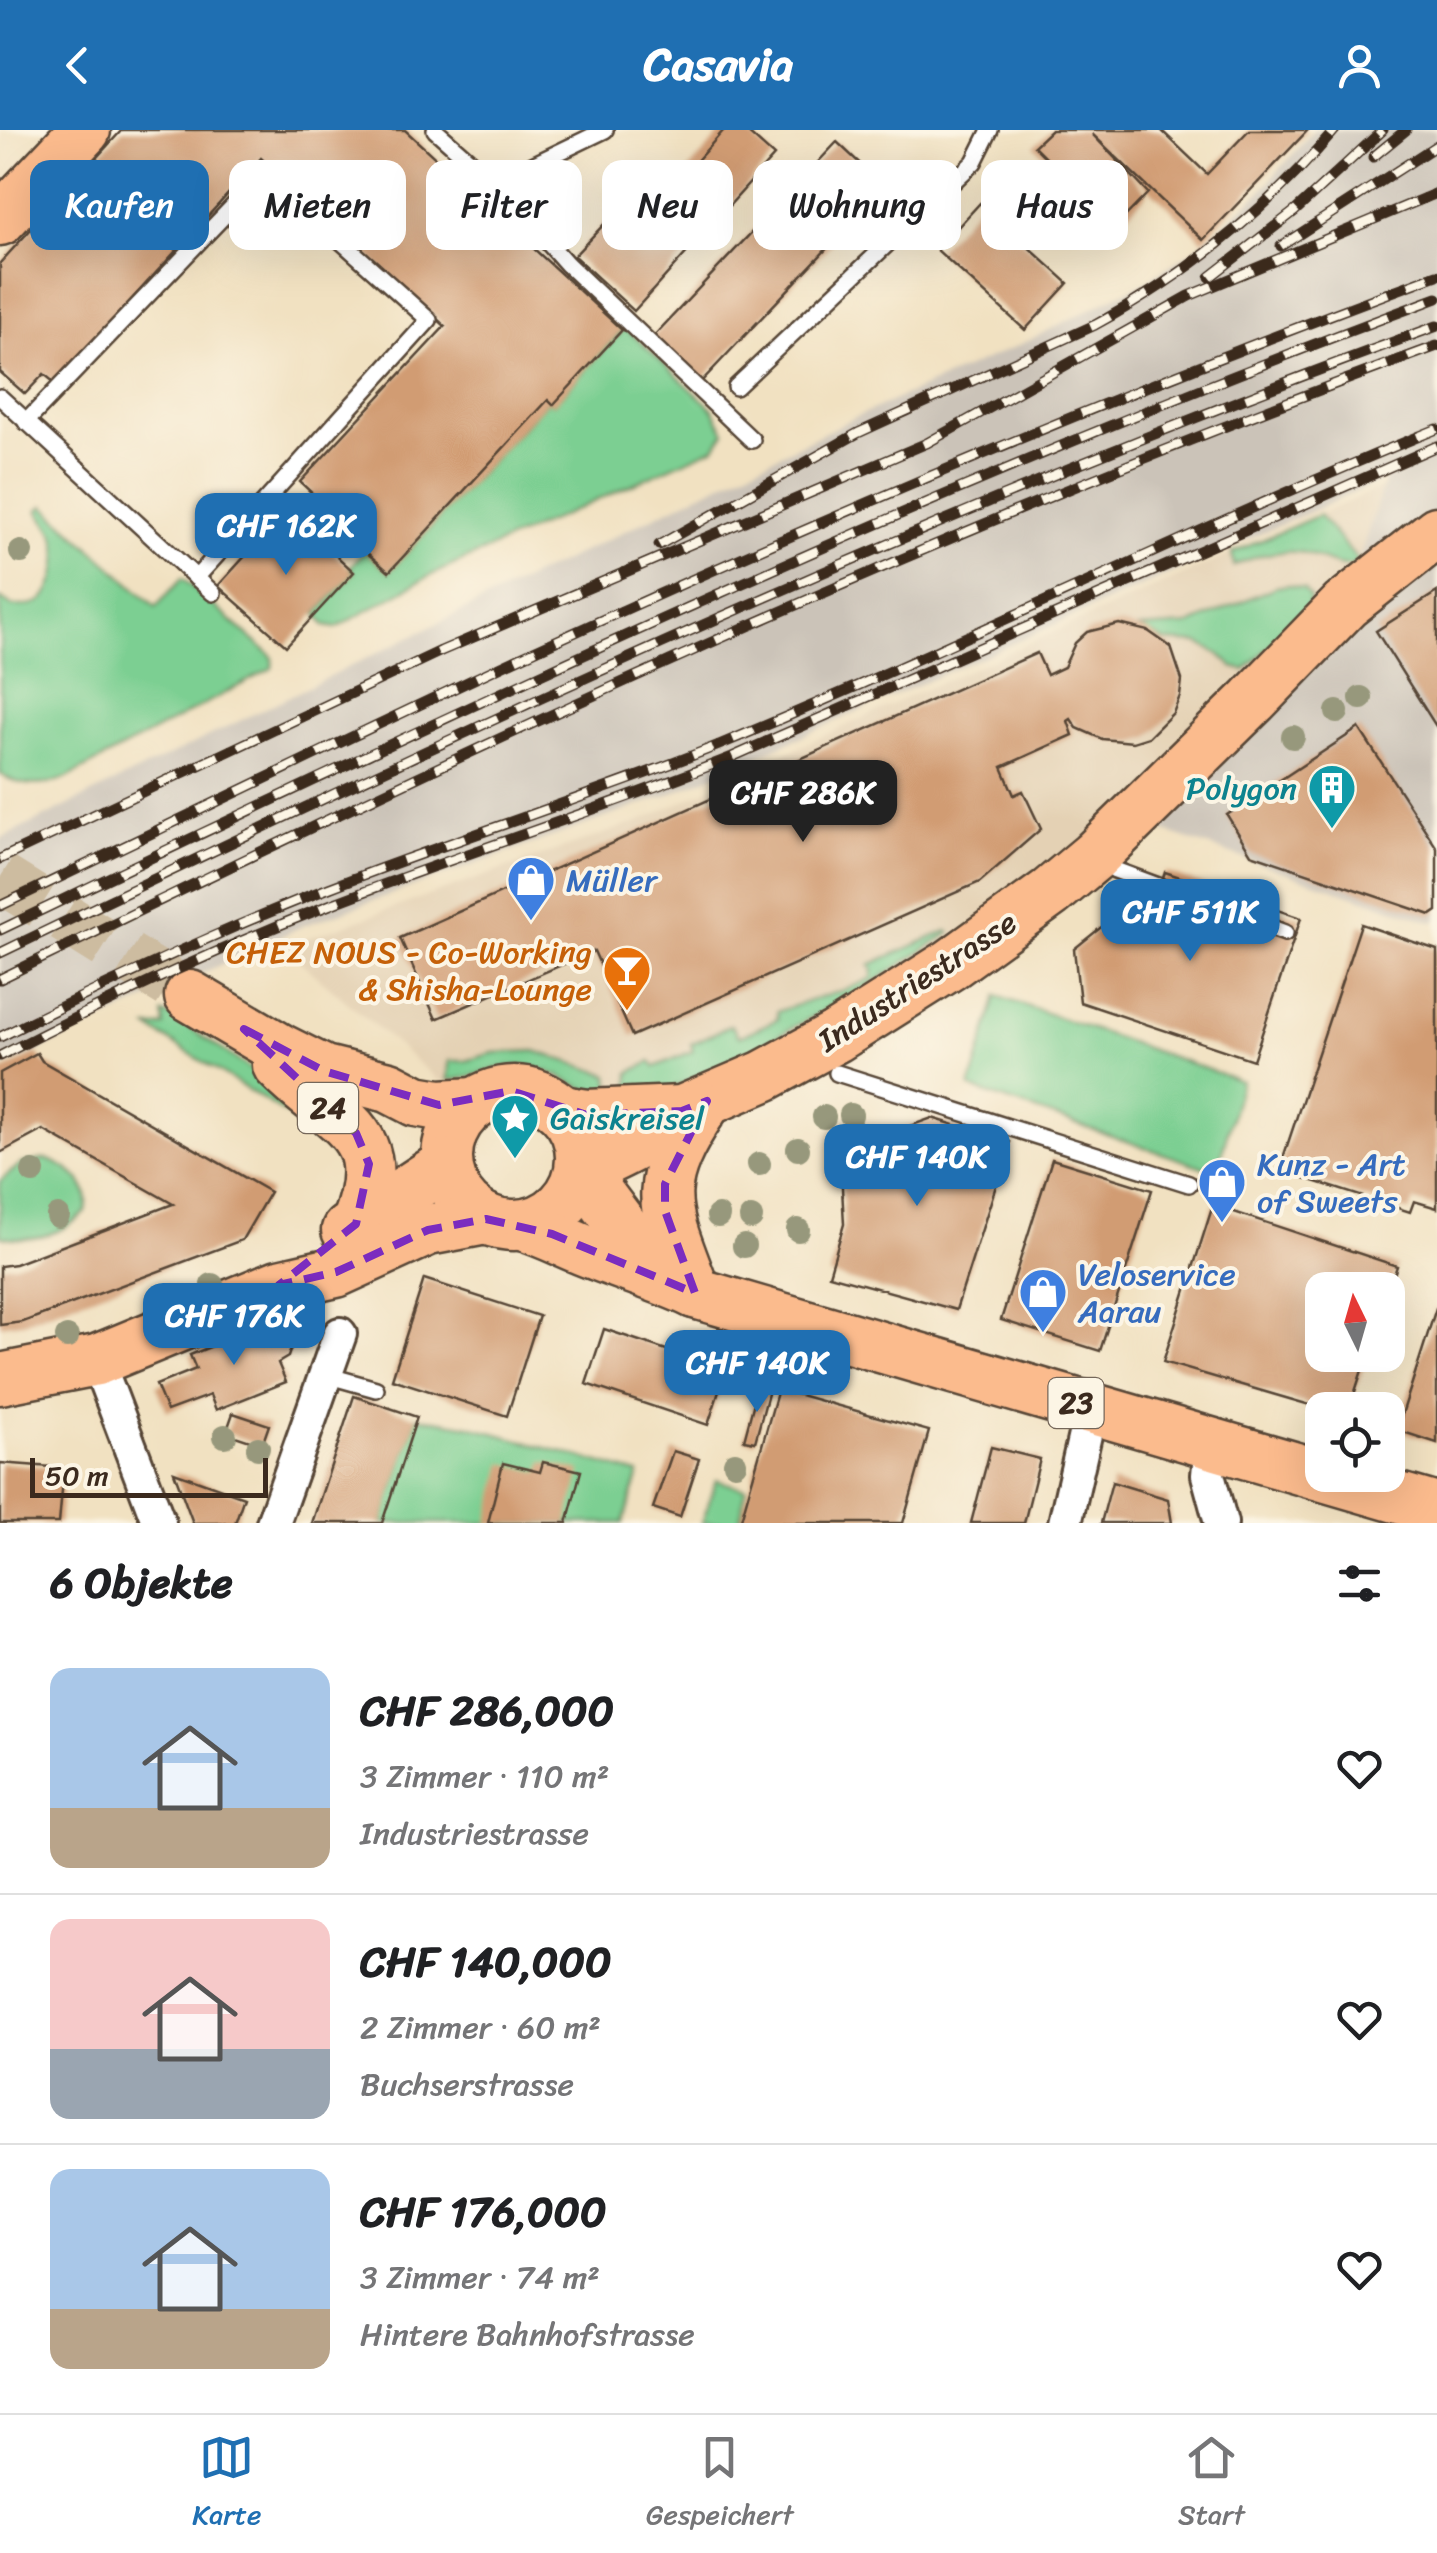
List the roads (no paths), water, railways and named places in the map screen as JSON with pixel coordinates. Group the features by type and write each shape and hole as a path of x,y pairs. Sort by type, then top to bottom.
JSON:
{"main road":[{"path":"0,220 85,130"},
{"name":"Industriestrasse","path":"580,1170 661,1131 694,1106 764,1076 836,1037 918,986 1051,892 1094,856 1254,700 1344,605 1437,532"},
{"name":"24","path":"190,996 324,1070 389,1087 416,1102 476,1103"},
{"name":"24","path":"244,1028 298,1086 356,1133 368,1164 368,1190 356,1224"},
{"name":"24","path":"324,1070 375,1114 447,1164"},
{"path":"0,1379 97,1360 278,1285 336,1272 396,1242 482,1224 542,1219 560,1208 573,1191 580,1170 578,1138 562,1111 530,1093 493,1095 476,1103 457,1123 447,1164 459,1197 482,1224"},
{"path":"677,1284 665,1211 665,1184 694,1106"},
{"name":"Industriestrasse","path":"562,1111 586,1115 694,1106"},
{"path":"278,1285 356,1224 447,1164"},
{"path":"580,1170 677,1284"},
{"path":"482,1224 472,1234 569,1242"},
{"name":"23","path":"482,1224 569,1242 677,1284 1211,1444 1376,1507 1437,1509"}],"street":[{"path":"273,1523 340,1334"},
{"path":"97,1360 158,1523"},
{"path":"1064,1523 1091,1408"},
{"path":"1211,1444 1208,1475 1221,1523"}],"lane":[{"path":"435,130 469,160"},
{"path":"543,160 605,130"},
{"path":"736,386 974,162 990,130"},
{"path":"26,422 265,173 429,320 196,578"},
{"path":"555,250 752,440"},
{"path":"0,397 212,592"},
{"path":"1094,856 1115,870 1285,933"},
{"path":"837,1073 1189,1184"},
{"path":"326,1376 376,1389"}],"tunnel":[{"path":"0,878 190,996"}],"railway":[{"path":"659,545 858,433 1129,306 1224,239 1282,187 1335,130"},
{"path":"1210,277 1295,211 1383,130"},
{"path":"1373,157 1406,130"},
{"path":"1281,246 1437,145"},
{"path":"0,859 441,651 927,443 1189,296 1437,193"},
{"path":"0,906 467,682 757,551 1095,408 1437,275"},
{"path":"0,930 711,597 1072,442 1437,298"},
{"path":"0,953 532,702 891,543 1254,395 1437,326"},
{"path":"0,979 353,808 710,643 1071,488 1437,346"},
{"path":"0,1037 287,905 719,745 1437,429"},
{"path":"0,1056 248,938 732,757 1437,446"}],"place":[{"name":"Polygon","path":"1332,830"},
{"name":"Müller","path":"531,922"},
{"name":"CHEZ NOUS - Co-Working & Shisha-Lounge","path":"627,1012"},
{"name":"Gaiskreisel","path":"515,1160"},
{"name":"Kunz - Art of Sweets","path":"1222,1224"},
{"name":"Veloservice Aarau","path":"1043,1334"}]}
